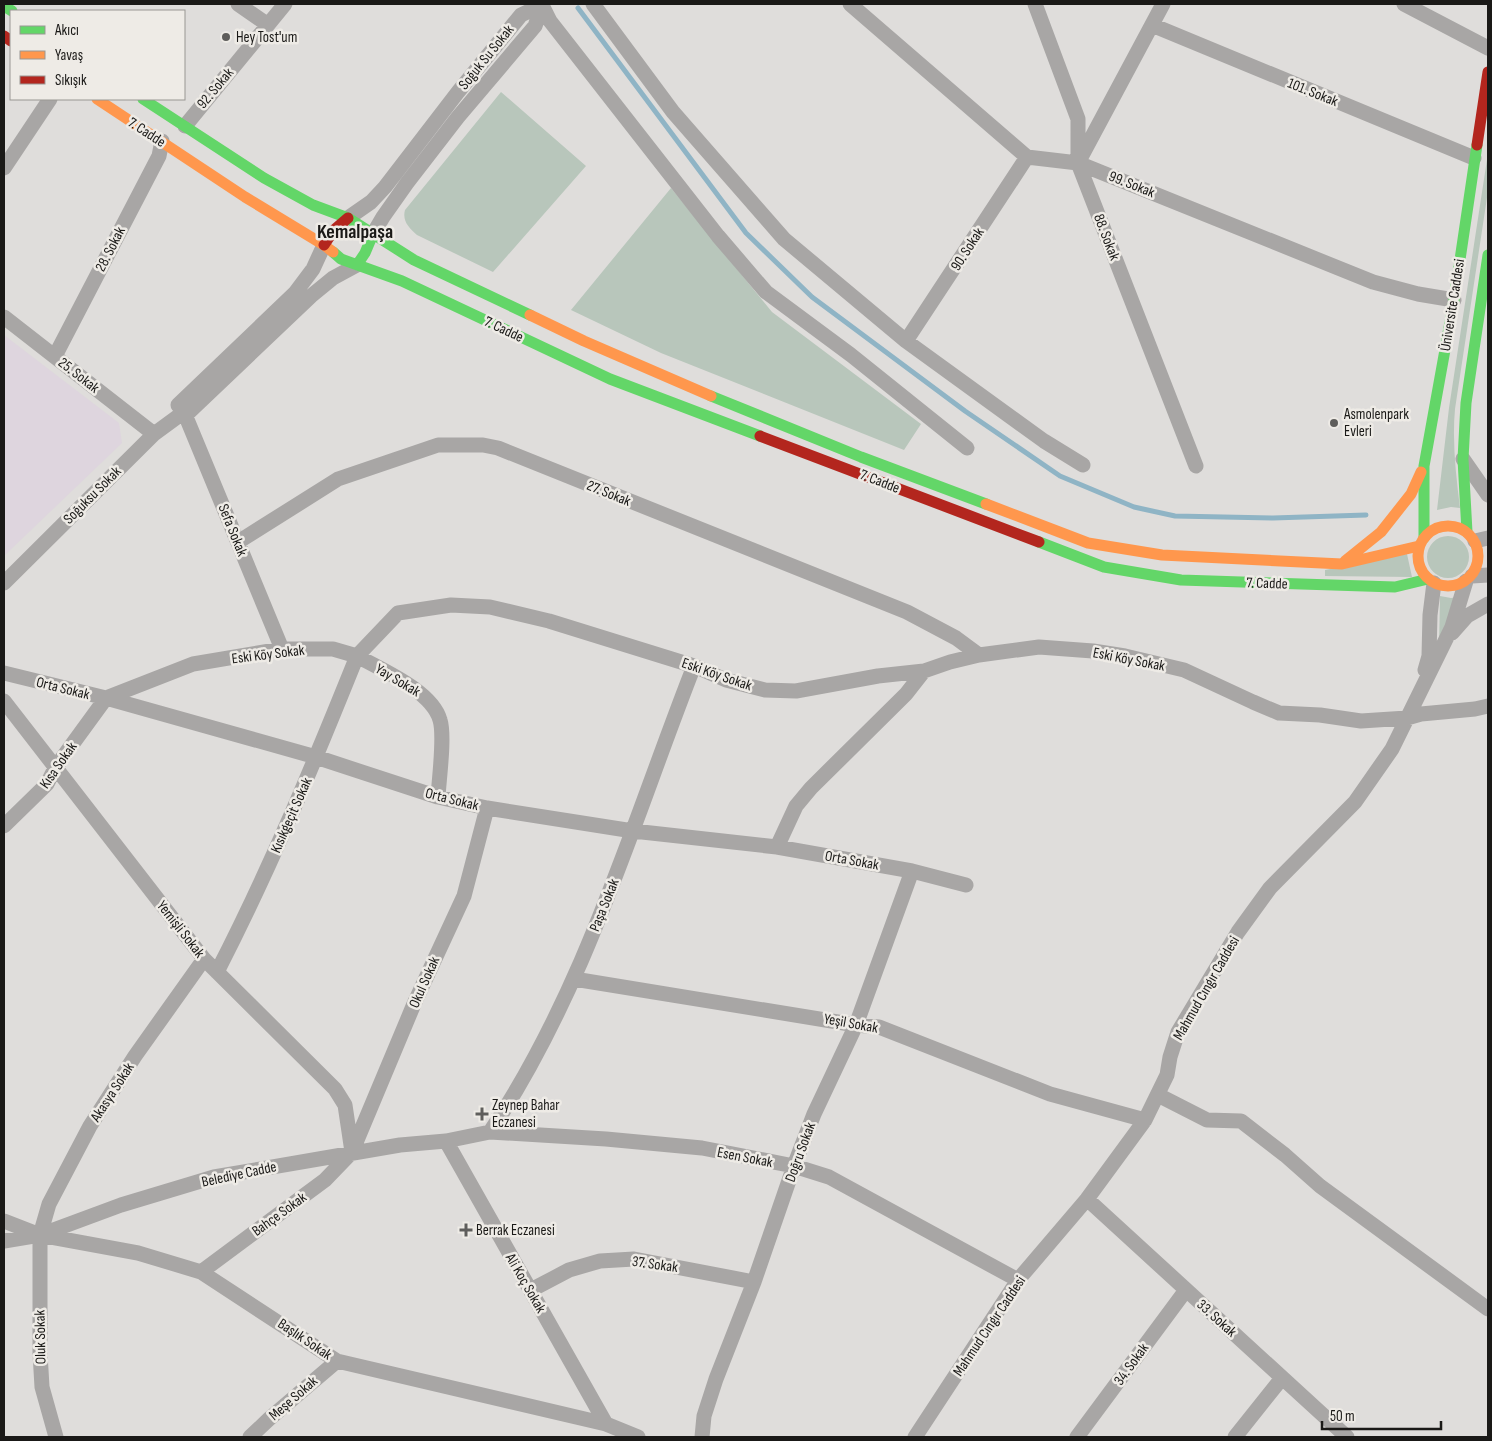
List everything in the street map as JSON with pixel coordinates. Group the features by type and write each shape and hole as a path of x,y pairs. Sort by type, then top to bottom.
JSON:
{"main road":[{"name":"Üniversite Caddesi","path":"1422,542 1424,466 1454,300 1488,72"},
{"name":"7. Cadde","path":"99,100 245,198 324,245"},
{"name":"7. Cadde","path":"145,100 264,178 313,205 348,218"},
{"path":"348,218 373,234 357,264 341,259 324,245 328,235 348,218"},
{"name":"7. Cadde","path":"373,234 414,260 584,341 676,382 861,457 1088,543 1162,554 1342,564 1422,542"},
{"name":"Üniversite Caddesi","path":"1477,537 1463,459 1466,403 1488,255"},
{"name":"7. Cadde","path":"357,264 402,281 610,379 1104,567 1180,580 1395,587 1431,581"},
{"path":"1342,564 1381,532 1411,494 1424,466"},
{"path":"1444,526 1452,526 1477,537 1479,559 1476,571 1469,579 1450,587 1431,581 1422,572 1418,563 1422,542 1429,532 1444,526"}],"street":[{"path":"238,4 268,25"},
{"name":"92. Sokak","path":"185,126 284,4"},
{"path":"542,4 556,29 712,228 766,292 850,354 967,448"},
{"name":"Soğuk Su Sokak","path":"348,218 371,202 385,187 520,15 542,4"},
{"name":"Soğuk Su Sokak","path":"373,234 383,217 458,117 535,26 542,4"},
{"path":"593,4 673,112 784,239 906,341 1044,441 1083,465"},
{"path":"850,4 1027,157"},
{"name":"88. Sokak","path":"1034,4 1078,119 1078,163 1196,466"},
{"path":"1078,163 1163,4"},
{"path":"1404,4 1488,48"},
{"name":"101. Sokak","path":"1152,25 1474,158"},
{"path":"4,168 49,100"},
{"name":"28. Sokak","path":"55,356 159,156 162,141"},
{"name":"90. Sokak","path":"906,341 1027,157"},
{"name":"99. Sokak","path":"1027,157 1078,163 1373,282 1418,294 1454,300"},
{"path":"184,412 178,405 295,292 313,269 324,245"},
{"name":"Soğuksu Sokak","path":"4,583 154,434 184,412 188,413 311,296 333,278 357,264"},
{"name":"25. Sokak","path":"4,316 154,434"},
{"name":"Sefa Sokak","path":"184,412 282,649"},
{"name":"27. Sokak","path":"238,542 338,479 438,445 483,445 498,448 907,612 956,638 979,655"},
{"path":"1463,459 1488,495"},
{"path":"1469,579 1488,575"},
{"name":"Mahmud Cıngır Caddesi","path":"915,1437 1018,1280 1087,1199 1145,1120 1167,1074 1178,1032 1238,932 1270,888 1355,802 1392,749 1452,627 1469,579"},
{"name":"Mahmud Cıngır Caddesi","path":"1415,700 1429,656 1431,581"},
{"path":"1446,640 1467,616 1488,604"},
{"name":"Eski Köy Sokak","path":"106,698 194,664 282,649 332,649 357,656 398,613 452,605 490,607 549,621 694,666 726,680 765,690 796,690 878,676 924,671 979,655 1039,647 1116,654 1184,670 1279,713 1320,715 1361,722 1407,718 1421,714 1488,706"},
{"name":"Kısıkgeçit Sokak","path":"217,972 248,911 316,757 357,656"},
{"name":"Yay Sokak","path":"357,656 421,693 435,706 441,721 438,797"},
{"name":"Paşa Sokak","path":"490,1132 516,1094 574,979 633,831 694,666"},
{"path":"776,847 796,806 811,788 906,694 924,671"},
{"name":"Orta Sokak","path":"4,673 106,698 316,757 438,797 487,808 633,831 776,847 912,871 966,885"},
{"name":"Kısa Sokak","path":"4,826 47,784 55,768 106,698"},
{"name":"Yemişli Sokak","path":"4,701 204,959 335,1088 345,1105 352,1152"},
{"name":"Okul Sokak","path":"352,1152 414,1004 464,896 487,808"},
{"name":"Doğru Sokak","path":"702,1437 704,1416 716,1379 754,1282 794,1166 814,1114 856,1025 912,871"},
{"name":"Akasya Sokak","path":"40,1235 50,1204 90,1126 135,1056 204,959"},
{"name":"Yeşil Sokak","path":"574,979 856,1025 879,1027 1050,1094 1145,1120"},
{"path":"1158,1095 1207,1120 1241,1121 1320,1186 1488,1309"},
{"name":"Esen Sokak","path":"446,1141 490,1132 606,1139 702,1148 794,1166 829,1177 1018,1280"},
{"name":"Belediye Cadde","path":"40,1235 121,1205 214,1177 352,1152 446,1141"},
{"name":"Ali Koç Sokak","path":"446,1141 606,1424"},
{"name":"Bahçe Sokak","path":"202,1272 325,1180 352,1152"},
{"name":"33. Sokak","path":"1087,1199 1347,1437"},
{"path":"4,1221 40,1235"},
{"path":"4,1241 40,1235"},
{"name":"Başlık Sokak","path":"40,1235 138,1253 202,1272 337,1361 606,1424 638,1437"},
{"name":"Oluk Sokak","path":"40,1235 40,1353 42,1387 56,1437"},
{"name":"37. Sokak","path":"531,1290 569,1270 600,1261 634,1258 754,1282"},
{"name":"34. Sokak","path":"1077,1437 1186,1290"},
{"name":"Meşe Sokak","path":"250,1437 337,1361"},
{"path":"1235,1437 1282,1378"}],"shaded area":[{"path":"501,92 586,166 493,272 417,235 407,224 404,214 405,210"},
{"path":"1488,153 1488,191 1454,421 1454,446 1460,508 1451,507 1437,510 1449,408"},
{"path":"671,188 772,312 921,424 904,450 661,353 571,310"},
{"path":"4,335 119,423 122,443 4,556"},
{"path":"1444,536 1452,536 1463,542 1469,557 1463,572 1452,578 1444,578 1433,572 1427,561 1427,553 1433,542"},
{"path":"1407,554 1412,577 1325,576 1325,570"},
{"path":"1440,596 1458,597 1439,649"}],"waterway":[{"path":"578,8 746,233 812,297 965,411 1060,476 1134,507 1175,516 1273,518 1366,515"}],"traffic: fast":[{"path":"4,6 10,10"},
{"path":"145,100 264,178 313,205 348,218 414,260 530,315"},
{"path":"1424,538 1424,466 1454,300 1477,145"},
{"path":"357,265 365,253 373,234"},
{"path":"333,252 341,259 402,281 610,379 760,436"},
{"path":"1467,532 1463,459 1466,403 1488,255"},
{"path":"711,396 861,457 986,504"},
{"path":"1039,542 1104,567 1181,580 1395,587 1428,579"}],"traffic: slow":[{"path":"99,100 245,197 333,252"},
{"path":"530,315 584,341 711,396"},
{"path":"1345,561 1381,532 1411,494 1421,472"},
{"path":"986,504 1088,543 1162,555 1342,564 1419,546"},
{"path":"1442,526 1454,526 1470,534 1476,544 1478,556 1476,568 1470,578 1454,586 1442,586 1426,578 1418,562 1418,550 1426,534 1442,526"}],"traffic: jam":[{"path":"4,36 10,40"},
{"path":"1477,145 1488,72"},
{"path":"324,245 334,230 348,218"},
{"path":"760,436 1039,542"}],"place":[{"name":"Hey Tost'um","path":"226,37"},
{"name":"Asmolenpark Evleri","path":"1334,423"},
{"name":"Zeynep Bahar Eczanesi","path":"482,1114"},
{"name":"Berrak Eczanesi","path":"466,1230"}],"district":[{"name":"Kemalpaşa","path":"355,231"}]}
